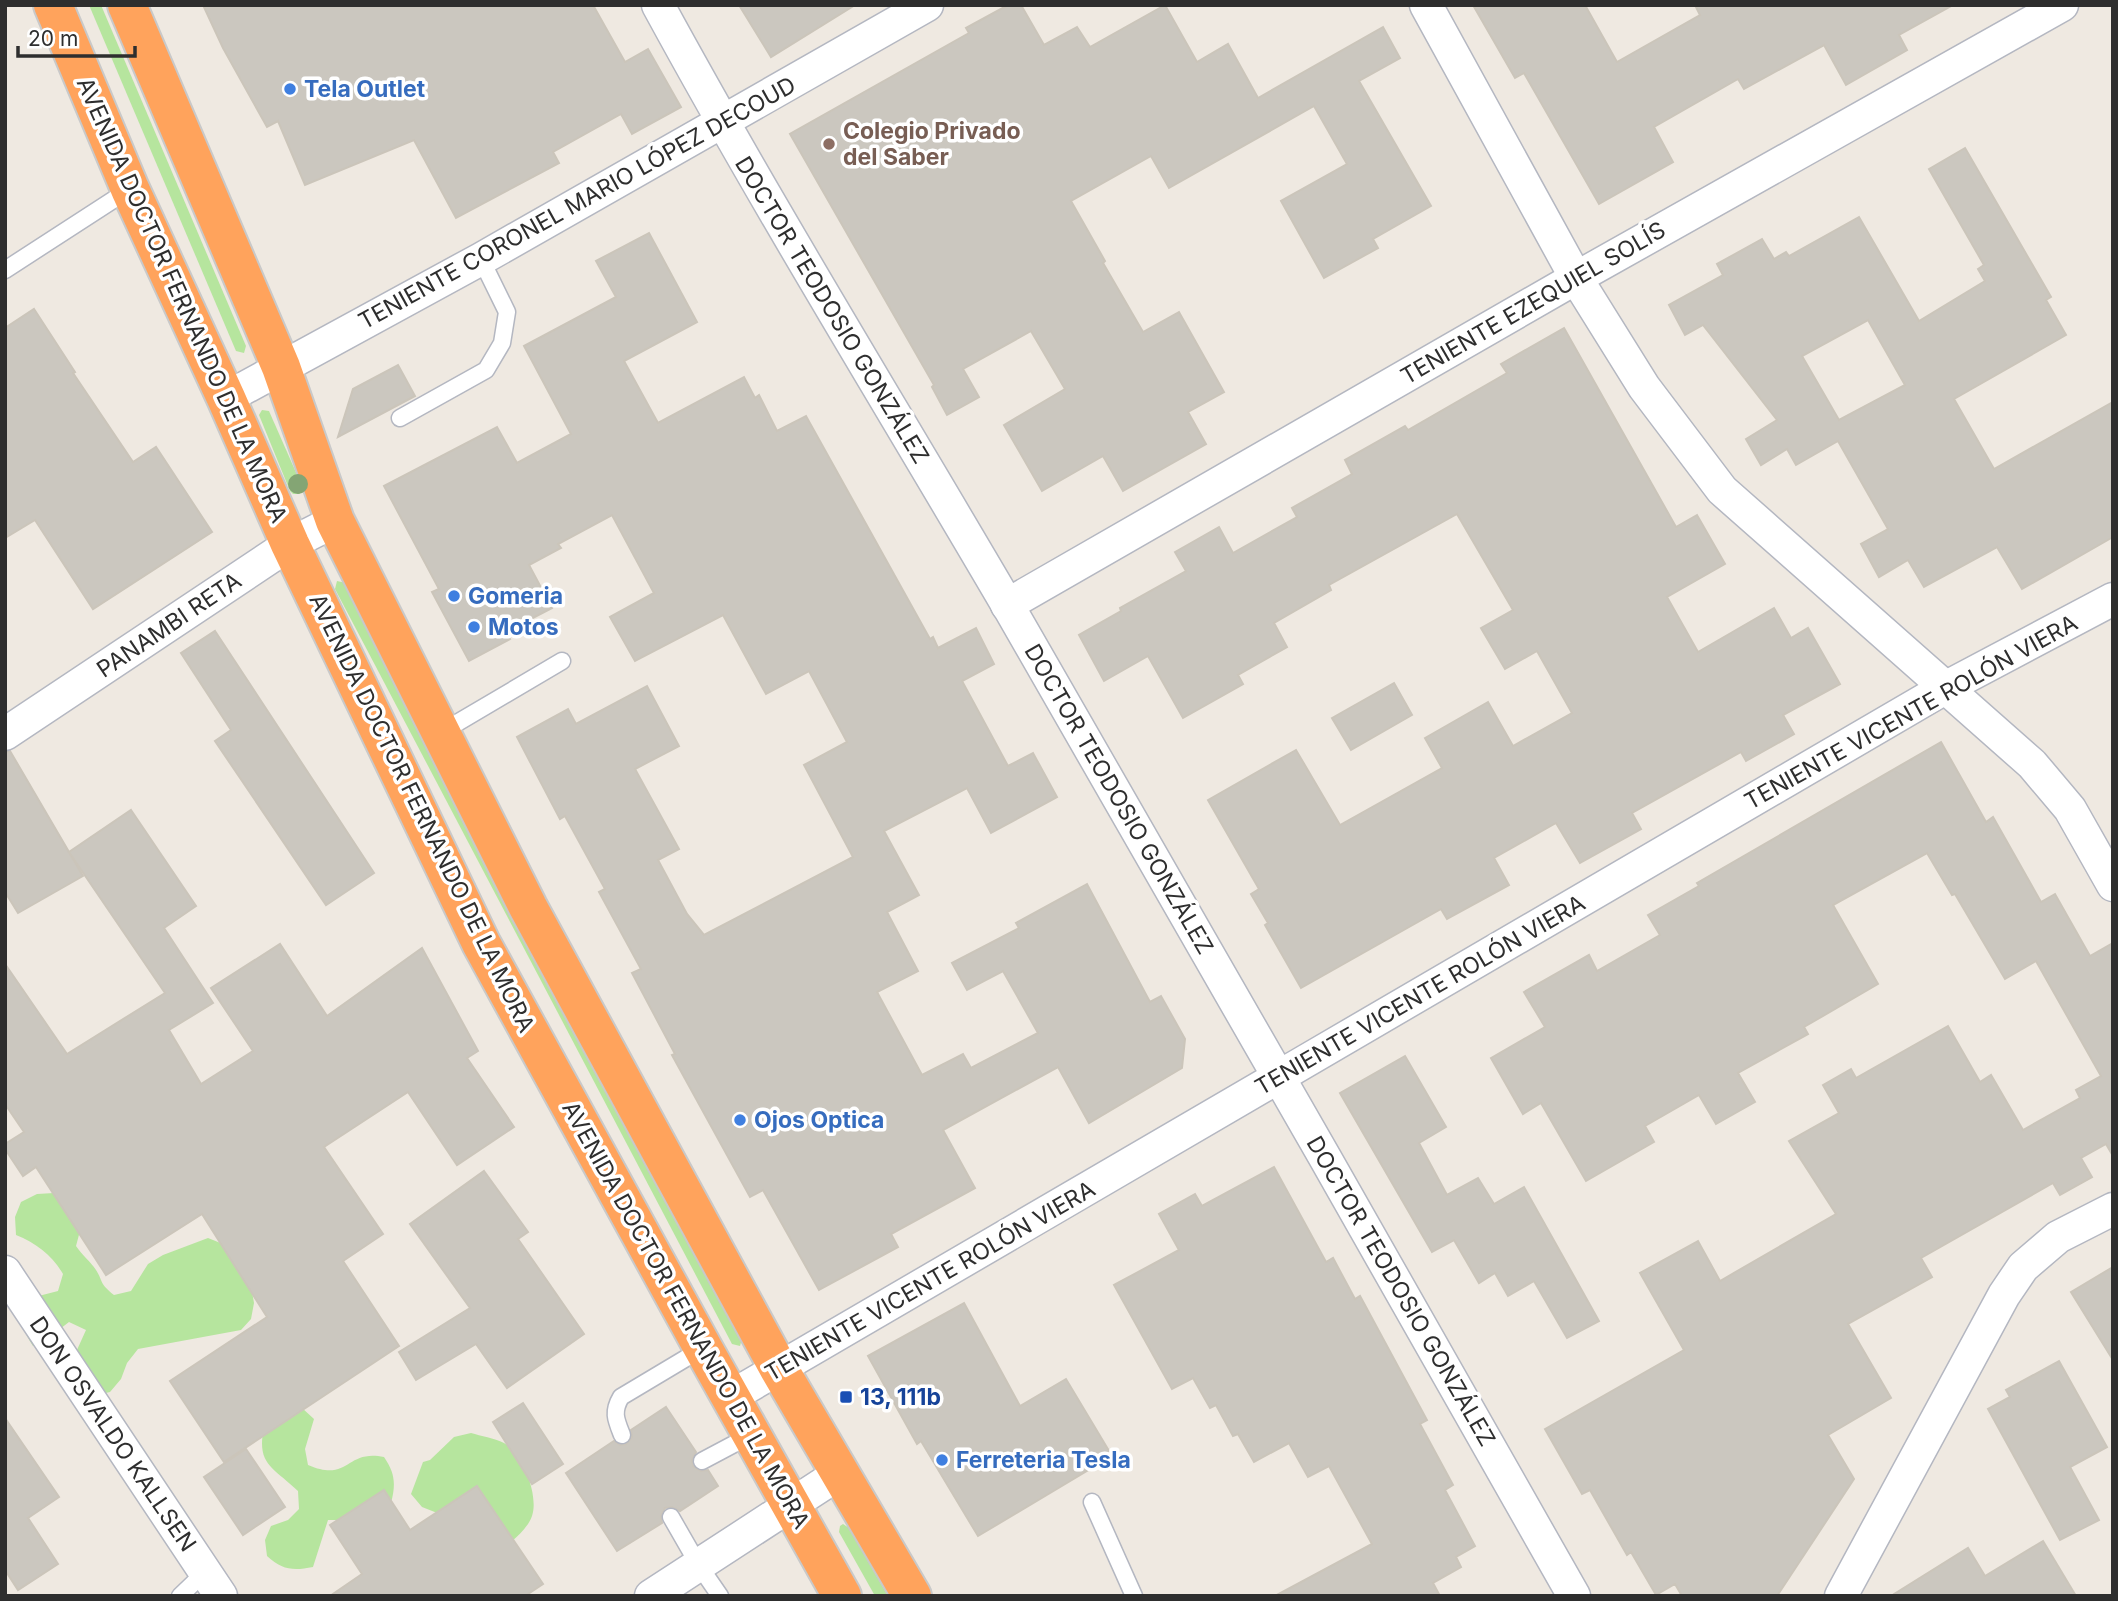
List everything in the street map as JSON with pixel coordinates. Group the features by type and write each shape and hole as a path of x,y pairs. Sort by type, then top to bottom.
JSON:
{"highway":[{"name":"AVENIDA DOCTOR FERNANDO DE LA MORA","path":"52,5 130,189 290,544 481,943 751,1436 842,1596"},
{"path":"127,5 281,367 335,521 528,908 779,1369 912,1596"}],"street":[{"name":"DOCTOR TEODOSIO GONZÁLEZ","path":"658,5 722,123 1007,606 1280,1077 1574,1596"},
{"name":"TENIENTE CORONEL MARIO LÓPEZ DECOUD","path":"226,398 481,259 927,5"},
{"path":"1426,5 1576,278 1644,387 1722,490 2032,764 2070,809 2113,885"},
{"name":"TENIENTE EZEQUIEL SOLÍS","path":"1007,606 1576,278 2062,5"},
{"name":"PANAMBI RETA","path":"5,734 290,544 335,521"},
{"name":"TENIENTE VICENTE ROLÓN VIERA","path":"730,1397 1945,688 2113,598"},
{"path":"1841,1596 2004,1295 2023,1267 2058,1237 2113,1209"},
{"name":"DON OSVALDO KALLSEN","path":"5,1272 213,1584"},
{"path":"651,1596 840,1473"}],"lane":[{"path":"5,270 130,189"},
{"path":"400,418 486,370 502,343 507,312 481,259"},
{"path":"440,733 562,661"},
{"path":"622,1435 614,1415 621,1397 703,1348"},
{"path":"702,1461 751,1436"},
{"path":"1092,1502 1135,1596"},
{"path":"671,1517 720,1596"},
{"path":"180,1596 213,1584"}],"green space":[{"path":"89,5 101,5 246,346 244,353 236,351"},
{"path":"262,410 269,411 302,486 300,494 290,491 259,415"},
{"path":"337,581 346,583 742,1339 740,1346 732,1344 335,589"},
{"path":"54,1193 80,1231 76,1246 114,1295 131,1291 148,1264 163,1255 208,1238 223,1244 251,1286 254,1303 251,1319 241,1330 138,1349 127,1363 121,1379 110,1392 93,1396 72,1361 86,1330 69,1322 56,1332 48,1345 33,1346 23,1323 27,1299 58,1291 63,1274 43,1250 16,1235 15,1217 21,1202 37,1194"},
{"path":"302,1408 314,1419 305,1449 308,1465 332,1470 362,1457 384,1457 392,1474 394,1490 391,1503 345,1520 328,1520 313,1567 294,1569 283,1567 267,1556 265,1540 271,1526 288,1520 299,1509 298,1491 269,1464 262,1450 262,1440 264,1427"},
{"path":"471,1433 500,1441 511,1448 528,1476 534,1508 532,1516 526,1527 511,1542 422,1507 411,1494 423,1462 430,1460 454,1437"},
{"path":"843,1524 849,1528 888,1596 875,1596 839,1532"}],"building":[{"path":"203,5 593,5 625,62 648,49 681,107 632,134 621,114 553,152 559,163 456,218 414,140 305,185 278,121 267,127 223,48"},
{"path":"739,5 855,5 771,57"},
{"path":"1008,5 1021,5 1044,45 1077,27 1090,47 1165,5 1197,62 1228,44 1258,98 1383,27 1400,58 1359,81 1431,206 1373,239 1378,248 1324,278 1281,201 1347,164 1314,106 1169,188 1151,156 1071,201 1143,332 1179,312 1224,392 1188,412 1206,444 1123,491 1103,456 1042,491 1004,425 1065,389 1031,331 963,369 979,397 947,415 932,387 934,385 790,134 969,33 966,28"},
{"path":"1473,5 1585,5 1617,62 1700,15 1695,5 1953,5 1899,35 1907,50 1846,85 1824,45 1744,89 1738,79 1654,127 1673,162 1599,204 1524,73 1515,78"},
{"path":"1965,148 2051,297 2046,300 2066,335 1954,399 1994,469 2113,402 2113,537 2022,589 1997,547 1924,587 1908,560 1879,577 1861,544 1888,529 1838,441 1796,465 1787,449 1761,465 1746,439 1777,420 1703,325 1685,335 1669,305 1723,275 1717,264 1762,239 1774,259 1786,252 1789,256 1859,217 1919,321 1985,281 1978,269 1984,265 1929,169","holes":["1868,320 1905,385 1839,420 1802,356"]},
{"path":"649,233 697,322 624,361 658,423 744,377 755,398 759,395 777,431 806,416 930,639 933,637 938,648 976,628 994,664 962,681 1008,766 1033,753 1057,797 991,833 967,788 884,831 919,895 887,912 918,971 877,992 922,1075 963,1054 971,1068 1038,1033 1003,971 967,990 952,963 1019,928 1016,923 1087,884 1150,1002 1161,996 1185,1039 1182,1068 1089,1123 1058,1067 943,1130 975,1188 891,1234 898,1247 819,1290 763,1190 750,1197 672,1055 675,1054 632,973 641,969 599,892 605,889 565,816 560,819 517,737 568,709 576,724 647,686 679,746 635,769 679,849 658,860 687,914 704,935 853,857 804,765 847,742 809,671 766,694 723,615 635,661 610,617 654,593 612,515 558,544 561,548 529,565 552,608 506,632 510,639 469,661 432,592 439,589 384,486 497,427 517,463 571,434 524,346 616,297 596,261"},
{"path":"34,309 133,462 156,447 212,532 93,609 35,520 5,538 5,328"},
{"path":"1564,328 1676,527 1697,515 1725,564 1667,597 1698,652 1774,608 1791,638 1808,628 1840,684 1783,715 1794,734 1746,761 1741,752 1632,813 1641,829 1580,863 1556,823 1494,858 1509,885 1447,919 1441,909 1301,988 1265,925 1268,923 1251,894 1259,889 1208,800 1296,750 1340,825 1442,768 1425,738 1488,702 1513,746 1572,713 1537,651 1505,669 1481,628 1513,610 1457,514 1329,585 1331,590 1274,623 1287,647 1238,675 1243,684 1183,718 1148,656 1104,681 1079,635 1121,611 1120,608 1186,571 1175,552 1219,527 1233,553 1297,517 1292,508 1352,474 1345,460 1405,426 1408,430 1507,373 1501,364"},
{"path":"398,365 415,396 338,437 353,389"},
{"path":"215,631 374,873 326,905 215,741 231,730 181,653"},
{"path":"1394,683 1412,715 1351,750 1332,718"},
{"path":"1941,742 1986,822 1993,817 2041,902 2055,894 2090,956 2113,943 2113,1156 2106,1144 2081,1158 2092,1177 2060,1195 2053,1183 1921,1258 1932,1277 1848,1324 1891,1398 1828,1435 1854,1479 1777,1596 1682,1596 1675,1584 1656,1595 1631,1552 1627,1555 1590,1490 1582,1494 1545,1429 1684,1350 1640,1273 1698,1241 1720,1281 1836,1214 1789,1141 1839,1113 1823,1085 1851,1069 1856,1078 1948,1026 1980,1082 1991,1075 2023,1130 2080,1098 2076,1090 2101,1076 2036,961 2005,979 1955,894 1952,895 1927,853 1833,905 1878,984 1804,1027 1808,1034 1738,1073 1755,1102 1716,1124 1699,1095 1645,1126 1654,1142 1586,1181 1541,1103 1523,1114 1491,1058 1545,1027 1524,992 1589,955 1597,971 1660,935 1648,915 1699,886 1697,883"},
{"path":"10,751 83,876 18,913 5,892 5,752"},
{"path":"131,810 196,906 164,928 213,1003 169,1030 201,1084 253,1051 211,988 280,944 327,1016 422,948 478,1051 467,1058 514,1127 457,1165 408,1092 324,1147 383,1234 343,1261 399,1346 224,1462 170,1381 267,1317 202,1214 106,1275 36,1167 23,1176 5,1149 5,1144 24,1132 5,1104 5,964 67,1054 165,993 69,852"},
{"path":"1405,1056 1446,1127 1419,1143 1447,1195 1478,1178 1494,1204 1524,1187 1599,1321 1567,1338 1534,1281 1508,1296 1495,1273 1479,1283 1454,1240 1432,1252 1340,1093"},
{"path":"1274,1167 1326,1262 1333,1258 1355,1299 1360,1296 1427,1420 1420,1424 1453,1485 1445,1490 1475,1546 1456,1557 1461,1567 1433,1583 1440,1596 1275,1596 1372,1544 1329,1466 1308,1477 1289,1443 1254,1462 1238,1434 1233,1436 1216,1405 1210,1408 1193,1378 1172,1389 1114,1285 1179,1250 1159,1214 1195,1194 1202,1206"},
{"path":"484,1171 528,1232 518,1239 584,1334 507,1388 476,1344 416,1380 399,1352 470,1308 410,1224"},
{"path":"2113,1267 2113,1360 2071,1292"},
{"path":"964,1303 1020,1406 1066,1379 1112,1456 978,1536 921,1441 917,1444 868,1356"},
{"path":"2059,1361 2107,1447 2070,1467 2099,1520 2060,1540 1988,1409 2010,1397 2006,1390"},
{"path":"523,1403 563,1464 532,1484 493,1422"},
{"path":"666,1407 696,1452 692,1460 693,1466 701,1471 708,1470 718,1486 680,1511 672,1507 665,1508 661,1516 662,1523 617,1551 566,1473 614,1441 620,1445 626,1444 632,1437 631,1430"},
{"path":"5,1418 59,1497 28,1518 58,1564 18,1590 5,1570"},
{"path":"246,1449 285,1507 243,1535 204,1477"},
{"path":"477,1486 543,1584 525,1596 330,1596 362,1574 330,1525 384,1490 410,1530"},
{"path":"2043,1541 2076,1596 1891,1596 1968,1548 1985,1576"}],"place":[{"name":"Tela Outlet","path":"290,89"},
{"name":"Colegio Privado del Saber","path":"829,144"},
{"name":"Gomeria","path":"454,596"},
{"name":"Motos","path":"474,627"},
{"name":"Ojos Optica","path":"740,1120"},
{"name":"13, 111b","path":"846,1397"},
{"name":"Ferreteria Tesla","path":"942,1460"}]}
